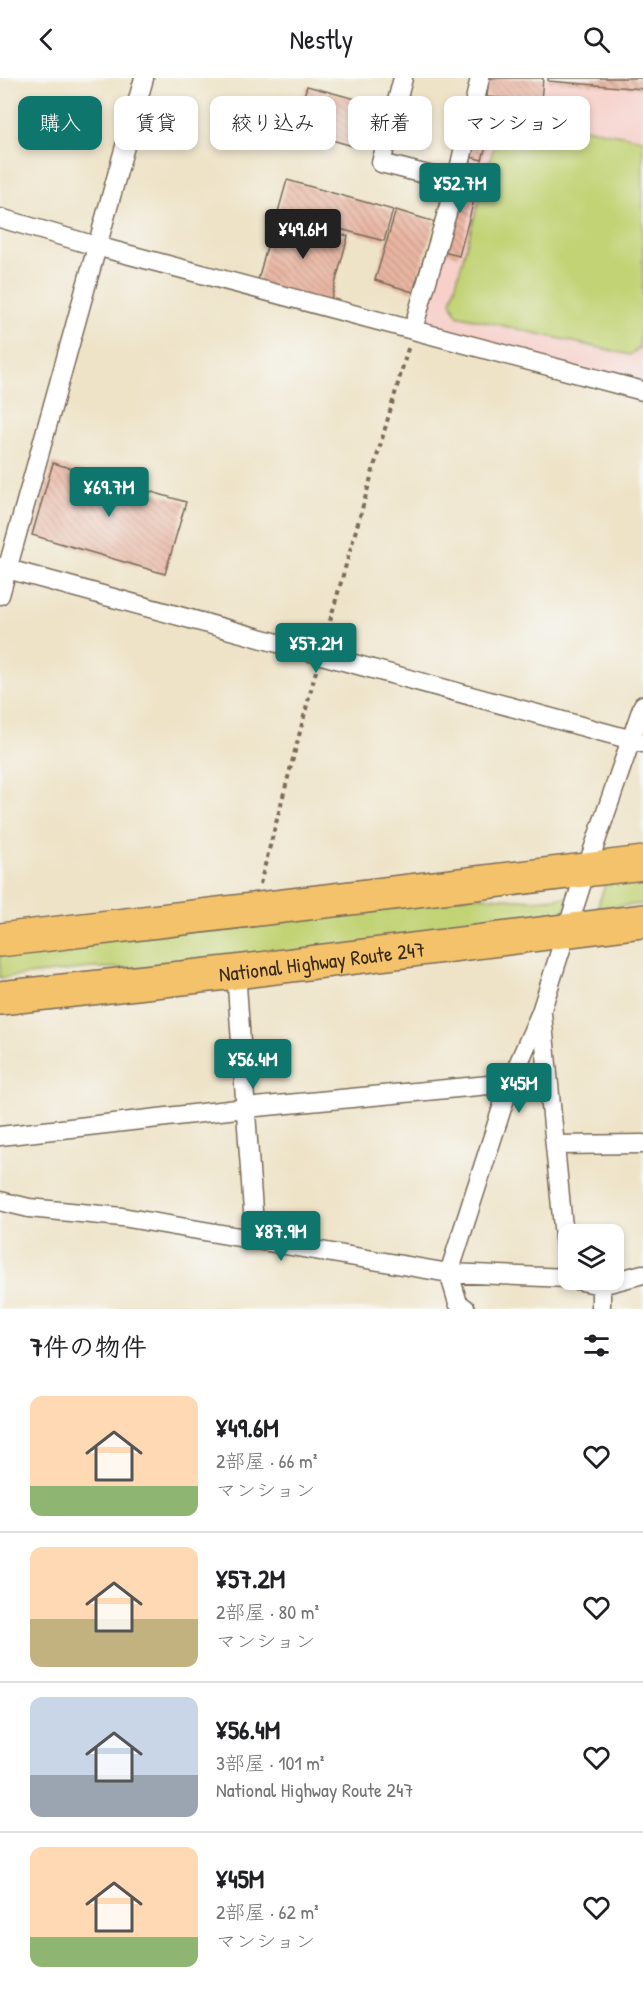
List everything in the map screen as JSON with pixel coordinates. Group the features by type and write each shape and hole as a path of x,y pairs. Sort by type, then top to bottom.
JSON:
{"highway":[{"path":"0,940 643,863"},
{"name":"National Highway Route 247","path":"0,998 236,972 643,921"}],"street":[{"path":"0,595 4,568 144,78"},
{"path":"403,78 381,163 456,182"},
{"path":"413,329 456,182 480,78"},
{"path":"0,218 96,246 643,391"},
{"path":"4,568 320,657 637,741"},
{"path":"466,1309 458,1303 449,1274 510,1083 541,1012 586,870 637,741 643,705"},
{"path":"236,972 255,1239"},
{"path":"541,1012 563,1224"},
{"path":"0,1137 246,1108 510,1083"},
{"path":"555,1145 643,1144"},
{"path":"0,1201 29,1208 122,1217 449,1274 558,1278"},
{"path":"624,1279 643,1274"},
{"path":"601,1290 601,1309"}],"path":[{"path":"253,911 320,657 413,329"}],"shaded area":[{"path":"487,78 643,78 643,385 427,326 419,318 467,150 590,150 590,96 482,96"}],"green space":[{"path":"590,129 643,139 643,313 639,348 630,355 457,315 451,302 493,150 590,150"},
{"path":"643,875 643,904 597,908 607,879"},
{"path":"471,896 533,900 568,897 562,922 156,968 91,968 0,978 0,950"}],"building":[{"path":"489,78 543,78 541,96 487,96"},
{"path":"548,78 643,78 643,89 548,81"},
{"path":"307,86 348,97 348,145 336,141 336,96 304,96"},
{"path":"469,150 485,150 482,160 467,156"},
{"path":"461,173 480,178 459,256 440,251"},
{"path":"287,180 393,210 384,241 278,212"},
{"path":"396,210 435,222 413,292 375,280"},
{"path":"275,217 348,236 330,303 257,284"},
{"path":"53,463 186,502 165,574 32,535"}]}
